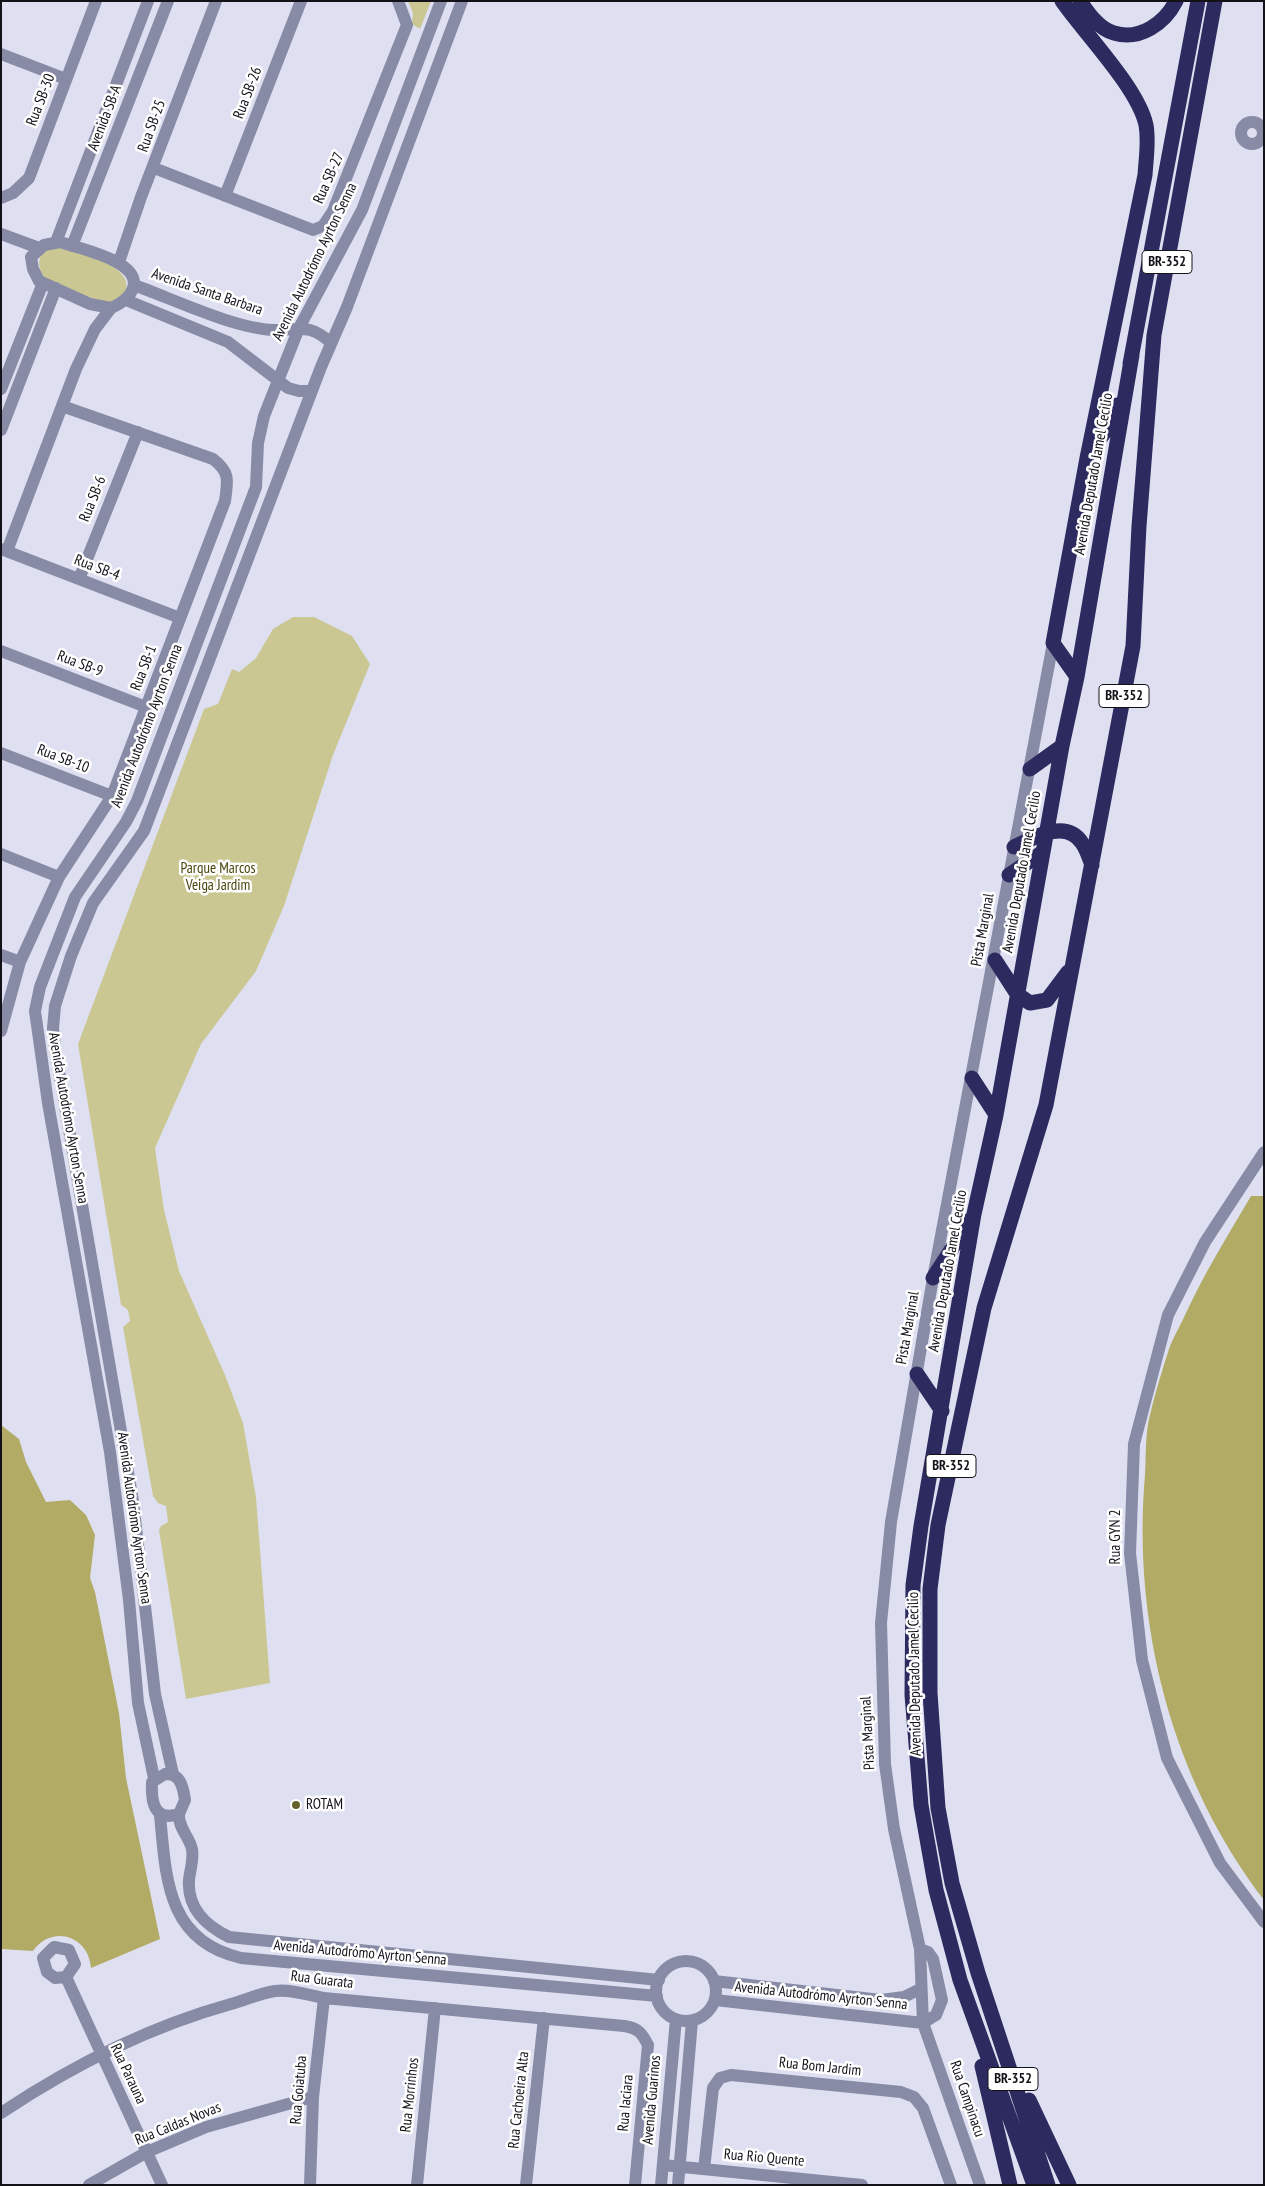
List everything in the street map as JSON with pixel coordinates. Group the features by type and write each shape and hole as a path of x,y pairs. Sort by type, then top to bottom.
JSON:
{"highway":[{"path":"1062,1 1136,101 1146,124 1147,149 1145,175 1087,458 1053,643 1077,677"},
{"path":"1080,1 1099,24 1113,33 1126,34 1143,32 1159,23 1170,12 1176,1"},
{"name":"BR-352","path":"1132,355 1198,1"},
{"name":"BR-352","path":"1092,865 1133,646 1139,526 1154,335 1215,1"},
{"path":"1087,458 1114,414 1132,355"},
{"name":"Avenida Deputado Jamel Cecilio","path":"1034,2185 960,1980 936,1890 921,1804 912,1696 913,1585 921,1526 942,1412 974,1214 996,1115 1062,746 1077,677 1132,355"},
{"path":"1030,769 1062,746"},
{"path":"1014,847 1047,831 1061,831 1078,837 1092,865"},
{"path":"1009,875 1043,852"},
{"name":"Avenida Deputado Jamel Cecilio","path":"1048,2185 978,1973 952,1883 938,1808 930,1693 930,1588 938,1525 984,1308 1046,1105 1092,865"},
{"path":"994,960 1017,994 1030,1003 1047,1000 1072,967"},
{"path":"972,1078 996,1115"},
{"path":"933,1278 974,1214"},
{"path":"917,1374 942,1412"},
{"path":"978,1973 1022,2086 1069,2185"},
{"path":"960,1980 1010,2185"}],"street":[{"name":"Rua SB-30","path":"1,198 13,193 29,178 96,1"},
{"name":"Avenida SB-A","path":"56,242 148,1"},
{"name":"Avenida SB-A","path":"72,246 168,1"},
{"name":"Rua SB-25","path":"119,262 141,197 154,168 216,1"},
{"name":"Rua SB-26","path":"225,196 301,1"},
{"name":"Avenida Autodrómo Ayrton Senna","path":"441,1 362,210 299,328 264,416 258,443 256,487 137,801 126,822 75,897 40,987 35,1011 36,1026 68,1220 110,1452 129,1600 138,1703 154,1778 152,1787 153,1801 160,1815 163,1854 176,1910 186,1927 203,1943 222,1954 241,1958 657,1996"},
{"name":"Avenida Autodrómo Ayrton Senna","path":"462,1 144,831 93,903 60,989 53,1028 138,1532 155,1694 173,1774 180,1782 184,1793 184,1806 179,1814 178,1822 191,1846 193,1857 189,1882 192,1901 201,1919 214,1930 228,1937 659,1980"},
{"name":"Rua SB-27","path":"154,168 313,230 324,226 333,211 359,150 408,25 396,2"},
{"path":"1,54 66,79"},
{"path":"95,139 111,146"},
{"path":"1,234 39,248"},
{"path":"4,550 95,329 111,308 126,300 134,285 132,275 119,262 72,246 56,242 39,248 31,257 38,281 90,304 111,308"},
{"path":"16,392 2,388 43,283"},
{"name":"Avenida Santa Barbara","path":"134,285 250,327 275,330 299,328"},
{"path":"1,430 56,288"},
{"path":"126,300 228,342 250,357 278,382 299,391 312,391"},
{"path":"90,304 95,329"},
{"path":"299,328 316,331 331,343"},
{"name":"Rua SB-1","path":"1,1031 20,962 59,877 112,796 225,501 228,482 224,467 213,459 62,406"},
{"name":"Rua SB-6","path":"79,578 138,432"},
{"name":"Rua SB-4","path":"4,550 180,618"},
{"name":"Pista Marginal","path":"923,2023 920,1989 920,1949 894,1828 885,1764 881,1696 884,1581 890,1522 933,1278 1053,643"},
{"name":"Rua SB-9","path":"1,651 146,708"},
{"name":"Rua SB-10","path":"1,753 112,796"},
{"path":"1,854 59,877"},
{"path":"1,955 20,962"},
{"name":"Rua GYN 2","path":"1264,1152 1205,1242 1168,1315 1134,1444 1130,1553 1142,1660 1167,1758 1220,1862 1264,1922"},
{"path":"68,1220 86,1218"},
{"path":"154,1778 160,1775 173,1774"},
{"path":"160,1815 179,1814"},
{"path":"920,1949 928,1952 933,1959 942,2000 936,2015 923,2023"},
{"path":"682,1962 692,1962 701,1965 709,1972 714,1981 715,2000 706,2014 692,2021 676,2019 663,2010 657,1996 659,1980 664,1971 682,1962"},
{"name":"Rua Parauna","path":"66,1977 162,2185"},
{"name":"Avenida Autodrómo Ayrton Senna","path":"714,1981 881,2000 904,1997 920,1989"},
{"name":"Rua Guarata","path":"1,2113 42,2086 100,2054 141,2035 210,2010 275,1991 324,1998 635,2028"},
{"name":"Rua Goiatuba","path":"310,2185 313,2096 324,1998"},
{"name":"Avenida Autodrómo Ayrton Senna","path":"715,2000 923,2023"},
{"name":"Rua Morrinhos","path":"417,2185 435,2008"},
{"name":"Rua Cachoeira Alta","path":"526,2185 544,2018"},
{"name":"Avenida Guarinos","path":"661,2185 676,2019"},
{"path":"678,2185 692,2021"},
{"name":"Rua Campinacu","path":"923,2023 980,2185"},
{"name":"Rua Iaciara","path":"635,2028 642,2033 648,2045 635,2185"},
{"name":"Rua Bom Jardim","path":"704,2169 713,2088 720,2078 731,2075 901,2092 914,2097 923,2108 951,2185"},
{"name":"Rua Caldas Novas","path":"90,2185 147,2152 206,2127 313,2096"},
{"name":"Rua Rio Quente","path":"663,2165 804,2182 862,2185"}],"green space":[{"path":"408,1 431,1 420,29 412,24 413,13"},
{"path":"57,246 90,256 114,267 122,274 126,283 125,293 111,302 102,302 45,280 40,269 40,258 44,250"},
{"name":"Parque Marcos Veiga Jardim","path":"293,617 314,617 352,636 370,664 333,755 284,906 256,971 201,1044 155,1148 164,1210 179,1271 225,1375 243,1423 256,1497 270,1683 186,1699 159,1530 161,1526 168,1522 166,1506 158,1503 153,1496 123,1327 130,1321 128,1310 121,1305 78,1044 204,709 218,704 232,669 239,672 256,658 273,629"}],"shaded area":[{"path":"1251,1196 1264,1196 1264,1900 1232,1853 1205,1804 1182,1752 1165,1699 1153,1644 1145,1588 1143,1531 1148,1422 1169,1349 1216,1255"},
{"path":"1,1425 19,1439 26,1462 46,1502 70,1500 86,1515 95,1535 90,1578 95,1592 119,1713 126,1778 160,1939 91,1968 89,1957 84,1948 77,1941 68,1937 50,1938 33,1951 1,1949"}],"place":[{"name":"ROTAM","path":"296,1805"}]}
